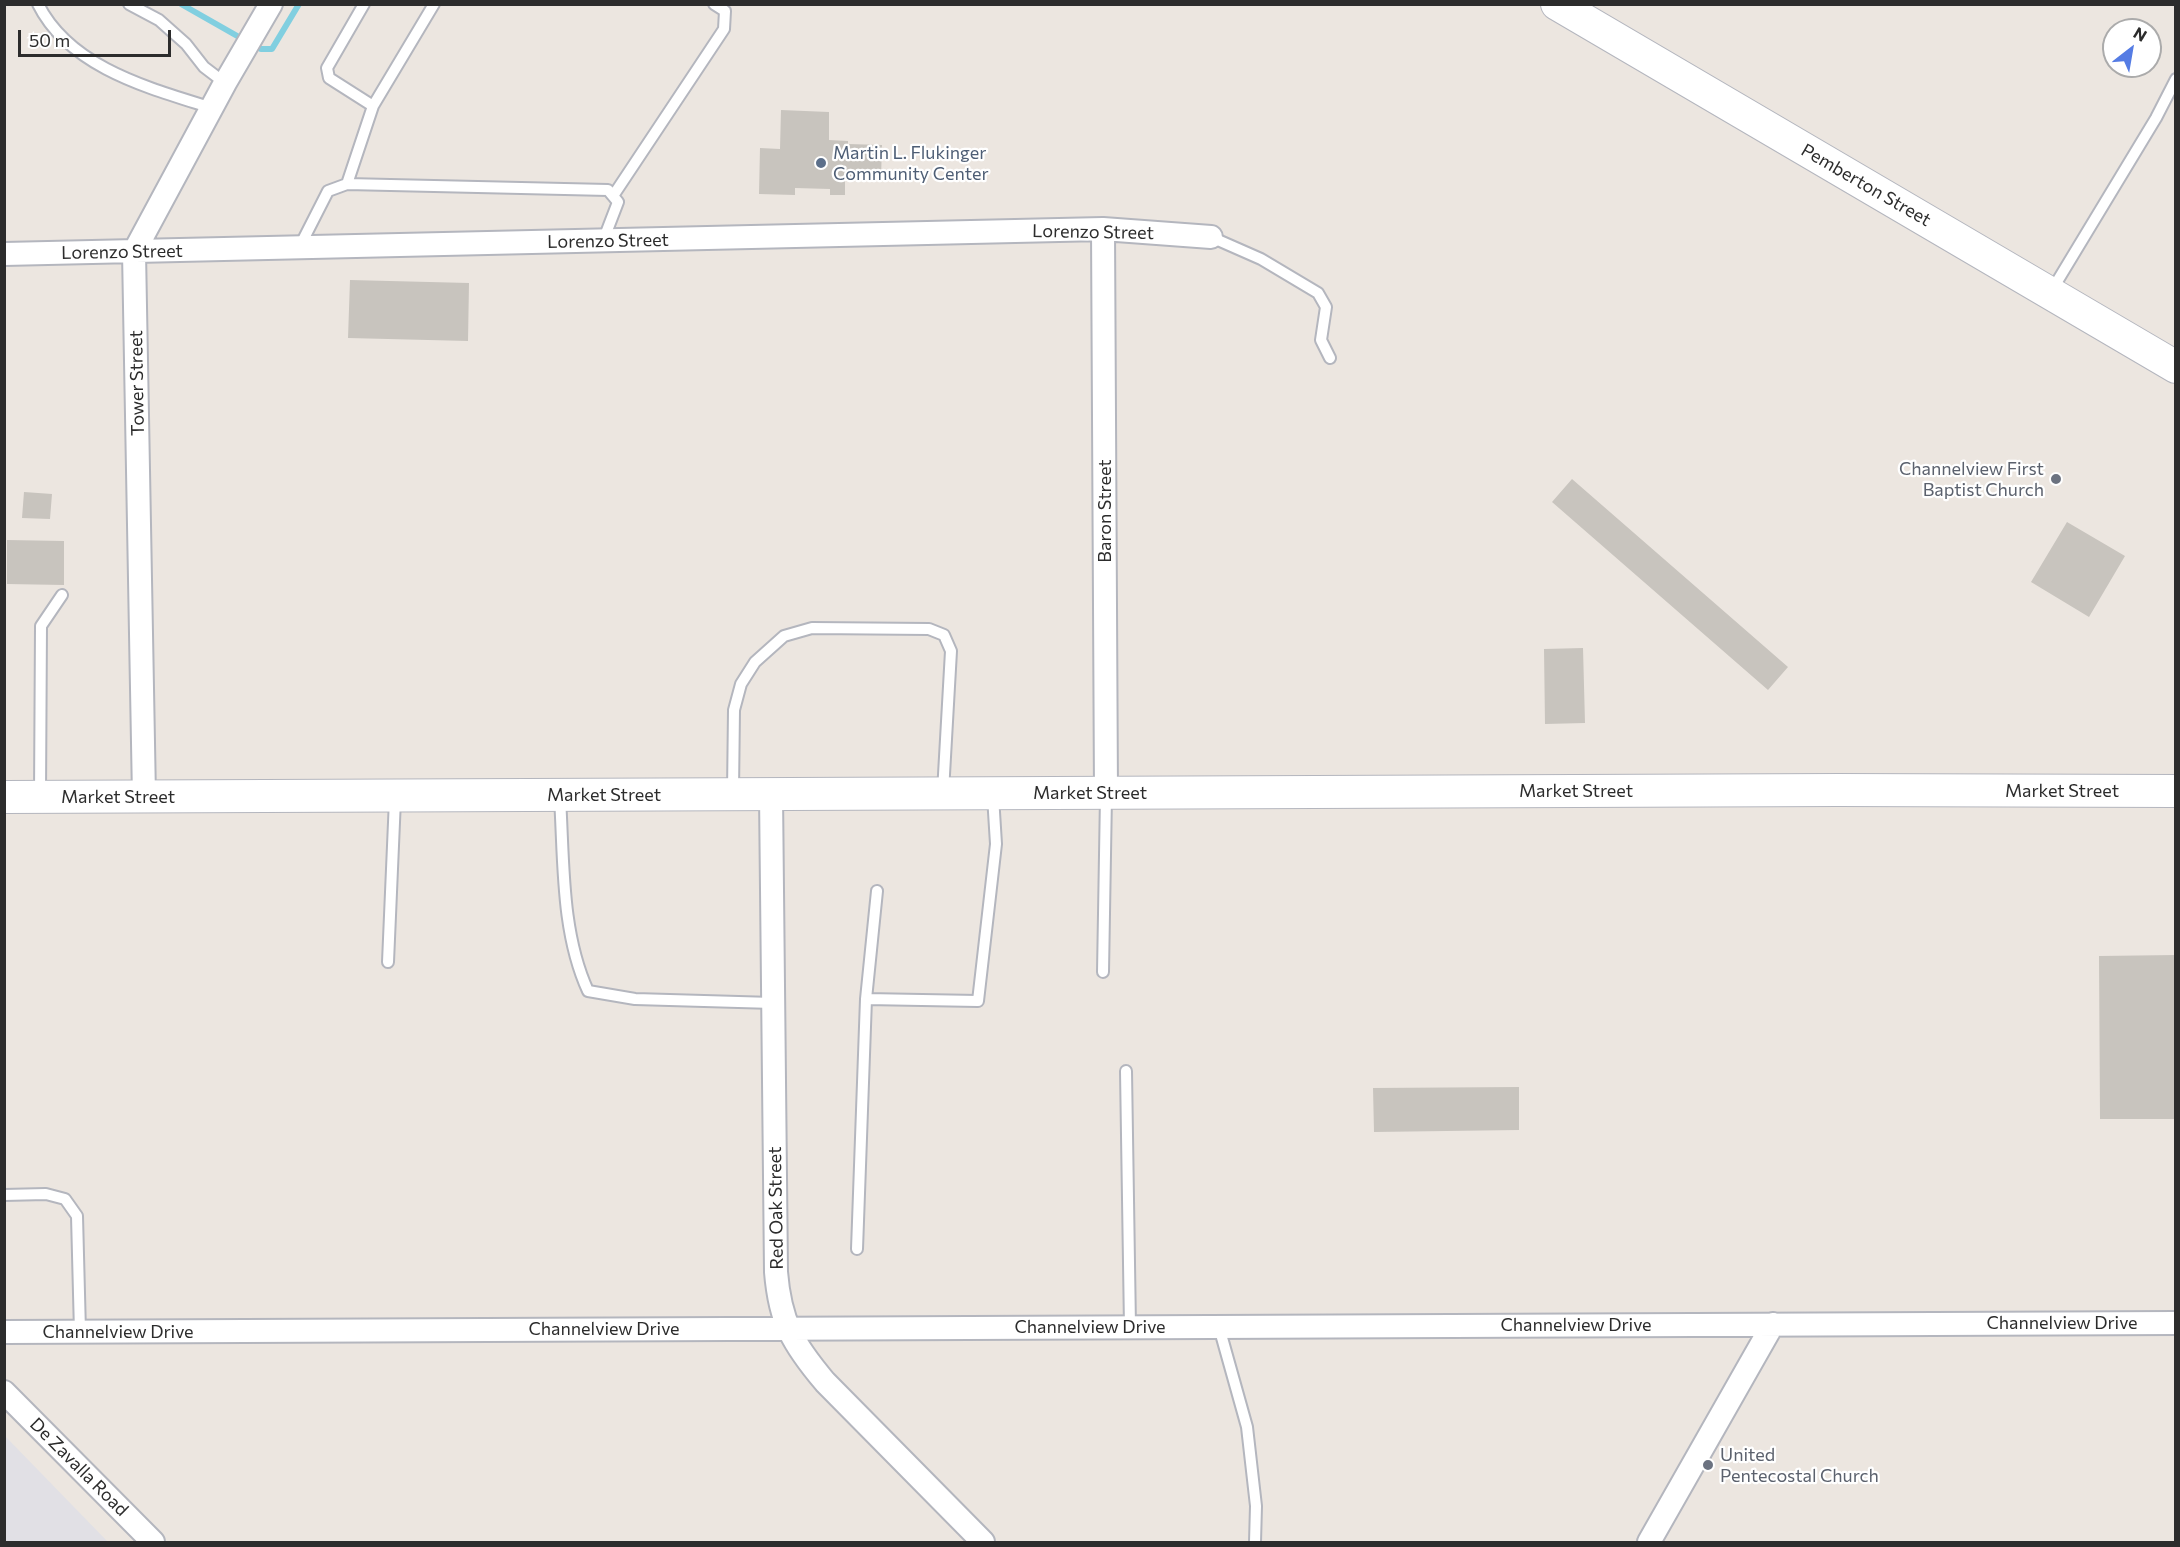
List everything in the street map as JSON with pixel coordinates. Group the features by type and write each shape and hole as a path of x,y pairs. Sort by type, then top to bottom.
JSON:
{"street":[{"name":"Tower Street","path":"144,796 134,252 225,83 271,4"},
{"name":"Pemberton Street","path":"1557,4 2175,366"},
{"name":"Lorenzo Street","path":"4,254 1103,229 1210,237"},
{"name":"Baron Street","path":"1103,229 1106,793"},
{"name":"Market Street","path":"4,797 2175,791"},
{"name":"Red Oak Street","path":"771,794 776,1272 778,1295 787,1328 805,1358 825,1382 983,1542"},
{"name":"Channelview Drive","path":"4,1332 2175,1323"},
{"path":"1650,1542 1773,1324"},
{"name":"De Zavalla Road","path":"4,1392 153,1542"}],"lane":[{"path":"38,4 54,31 88,59 140,85 212,108"},
{"path":"129,4 159,20 186,44 204,67 225,83"},
{"path":"364,4 327,68 329,78 373,106"},
{"path":"347,184 373,106 434,4"},
{"path":"613,196 724,29 725,11 714,4"},
{"path":"2050,293 2156,118 2175,80"},
{"path":"299,248 328,191 347,184 608,190 618,202 603,241"},
{"path":"1210,237 1261,259 1318,293 1326,307 1321,340 1330,358"},
{"path":"40,797 41,626 62,594"},
{"path":"733,794 734,710 741,684 755,662 784,636 812,628 929,629 945,635 951,651 943,793"},
{"path":"866,999 978,1001 996,844 993,793"},
{"path":"1103,972 1106,793"},
{"path":"388,962 395,795"},
{"path":"560,795 566,897 573,947 588,991 635,999 773,1003"},
{"path":"858,1250 866,999 877,891"},
{"path":"1126,1071 1130,1327"},
{"path":"4,1195 46,1194 65,1199 77,1216 80,1332"},
{"path":"1219,1326 1247,1427 1256,1506 1255,1542"}],"shaded area":[{"path":"5,1436 108,1542 5,1542"}],"building":[{"name":"Martin L. Flukinger Community Center","path":"781,110 829,112 829,140 848,141 848,144 882,145 881,178 845,177 845,195 830,195 830,189 795,188 795,195 759,194 760,148 780,149"},
{"path":"350,280 469,283 468,341 348,338"},
{"path":"1572,479 1788,667 1768,690 1552,502"},
{"path":"24,492 52,494 50,519 22,518"},
{"path":"2067,522 2125,556 2089,617 2031,582"},
{"path":"7,540 64,541 64,585 7,584"},
{"path":"1583,648 1585,723 1545,724 1544,649"},
{"path":"2176,955 2176,1119 2100,1119 2099,956"},
{"path":"1519,1087 1519,1130 1374,1132 1373,1088"}],"waterway":[{"path":"181,4 239,37"},
{"path":"261,49 272,49 299,4"}],"place":[{"name":"Martin L. Flukinger Community Center","path":"821,163"},
{"name":"Channelview First Baptist Church","path":"2056,479"},
{"name":"United Pentecostal Church","path":"1708,1465"}]}
